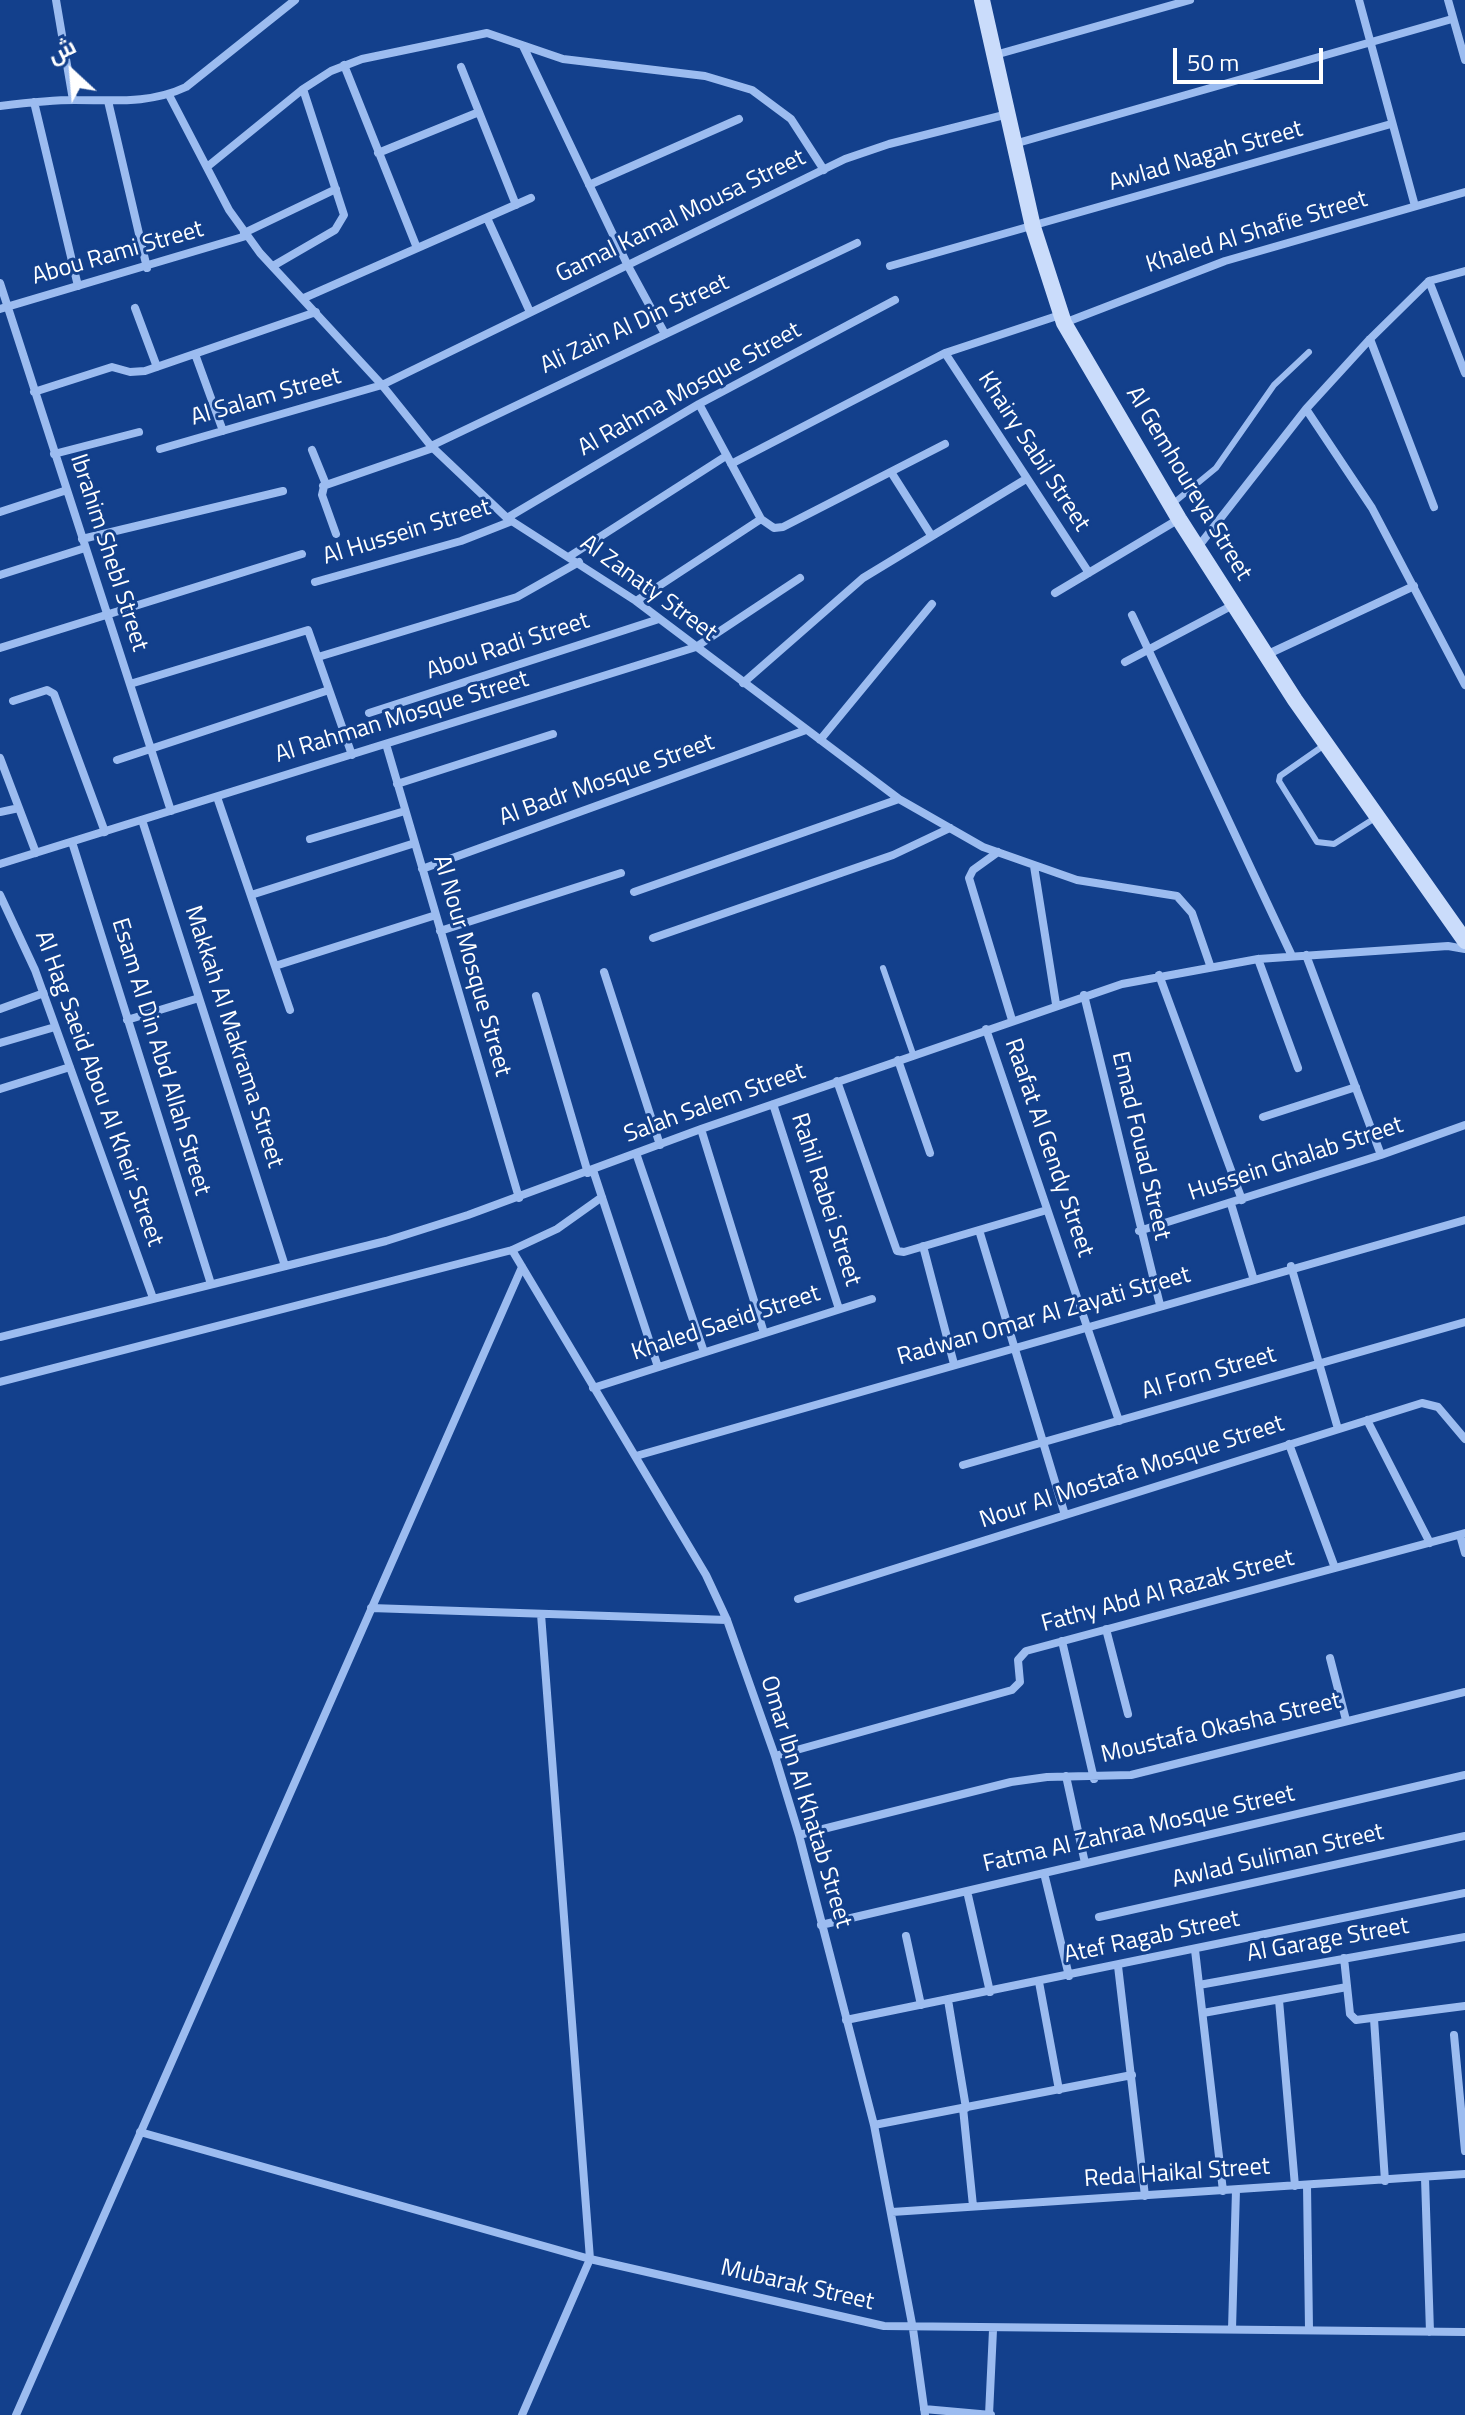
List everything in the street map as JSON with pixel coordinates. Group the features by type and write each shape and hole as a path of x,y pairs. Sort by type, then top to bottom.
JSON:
{"main road":[{"name":"Al Gemhoureya Street","path":"982,0 1033,227 1062,319 1233,605 1461,942"}],"street":[{"path":"56,0 73,100"},
{"path":"0,106 169,95 194,81 295,0"},
{"path":"995,55 1190,0"},
{"path":"1359,0 1415,206"},
{"path":"1448,0 1465,60"},
{"path":"1014,144 1452,19"},
{"path":"207,167 303,89 344,65 487,33 563,59 705,76 752,90 791,119 824,170"},
{"path":"523,46 628,266 665,334"},
{"path":"344,65 417,248"},
{"path":"461,67 516,205"},
{"path":"273,266 341,224 344,215 303,89"},
{"name":"Al Zanaty Street","path":"169,95 245,235 382,385 432,447 509,520 570,556 636,601 899,799 950,828 998,852 1077,880 1177,896 1192,913 1210,965"},
{"path":"108,101 147,268"},
{"path":"34,102 78,286"},
{"path":"378,153 479,112"},
{"name":"Gamal Kamal Mousa Street","path":"382,385 866,151 1008,114"},
{"path":"589,185 739,119"},
{"name":"Awlad Nagah Street","path":"1033,227 1391,124"},
{"name":"Abou Rami Street","path":"3,308 147,268 245,235 336,189"},
{"name":"Khaled Al Shafie Street","path":"570,556 728,460 945,353 1062,319 1225,261 1465,192"},
{"path":"304,298 531,198"},
{"path":"487,218 530,312"},
{"path":"890,266 963,243 1033,227"},
{"name":"Ali Zain Al Din Street","path":"323,486 432,447 857,243"},
{"path":"1197,548 1306,409 1370,339 1429,281 1465,271"},
{"path":"1429,281 1463,361 1465,373"},
{"name":"Ibrahim Shebl Street","path":"0,283 3,308 67,490 171,811"},
{"name":"Al Rahma Mosque Street","path":"509,520 699,404 895,300"},
{"path":"135,308 157,367"},
{"path":"34,392 112,367 137,372 157,367 316,312"},
{"path":"1370,339 1434,507"},
{"name":"Khairy Sabil Street","path":"945,353 1089,573"},
{"path":"195,354 223,431"},
{"name":"Al Salam Street","path":"160,449 382,385"},
{"path":"699,404 761,519 774,528 783,527 945,444"},
{"path":"1306,409 1366,496 1465,685"},
{"path":"54,454 139,432"},
{"path":"312,450 323,486 322,495 336,534"},
{"path":"891,472 931,535"},
{"path":"743,683 863,578 1026,479"},
{"path":"0,512 67,490"},
{"path":"0,575 84,544 283,491"},
{"path":"1055,593 1089,573 1175,512"},
{"path":"636,601 761,519"},
{"name":"Al Hussein Street","path":"315,582 461,541 509,520"},
{"path":"0,648 302,554"},
{"path":"318,657 517,597 579,562"},
{"name":"Al Rahman Mosque Street","path":"0,864 696,647 800,578"},
{"path":"1266,655 1414,586"},
{"path":"820,740 932,604"},
{"path":"1125,662 1233,605"},
{"path":"1132,615 1292,956"},
{"name":"Abou Radi Street","path":"369,713 659,619"},
{"path":"130,684 305,629 352,755"},
{"path":"13,701 47,690 54,694 105,832"},
{"path":"117,760 329,690"},
{"name":"Al Badr Mosque Street","path":"422,869 806,730"},
{"path":"397,784 553,734"},
{"name":"Al Nour Mosque Street","path":"386,744 519,1198"},
{"path":"0,758 36,853"},
{"path":"217,797 290,1010"},
{"path":"634,892 899,799"},
{"path":"0,812 19,808"},
{"path":"310,839 405,811"},
{"name":"Makkah Al Makrama Street","path":"142,820 285,1266"},
{"path":"653,938 893,855 950,828"},
{"name":"Esam Al Din Abd Allah Street","path":"72,842 211,1284"},
{"path":"251,895 415,843"},
{"path":"998,852 973,870 969,878 1012,1020"},
{"path":"1034,866 1056,1004"},
{"path":"440,931 621,873"},
{"name":"Al Hag Saeid Abou Al Kheir Street","path":"0,895 44,993 153,1298"},
{"path":"275,966 436,915"},
{"name":"Salah Salem Street","path":"0,1337 386,1241 519,1198 701,1129 1084,995 1210,965 1461,942"},
{"path":"1306,955 1381,1155"},
{"path":"1258,959 1298,1068"},
{"path":"604,972 660,1145"},
{"path":"1159,975 1242,1200"},
{"path":"0,1009 44,993"},
{"name":"Emad Fouad Street","path":"1084,995 1139,1231 1160,1305"},
{"path":"536,996 590,1172 602,1197 658,1367"},
{"path":"127,1020 199,998"},
{"path":"0,1043 55,1027"},
{"name":"Raafat Al Gendy Street","path":"986,1029 1119,1421"},
{"path":"898,1060 930,1153"},
{"path":"0,1089 70,1067"},
{"path":"837,1081 894,1247 899,1252 1047,1210"},
{"path":"1263,1117 1356,1087"},
{"name":"Rahil Rabei Street","path":"773,1104 839,1309"},
{"name":"Hussein Ghalab Street","path":"1139,1231 1231,1204 1465,1125"},
{"path":"701,1129 764,1333"},
{"path":"636,1153 704,1352"},
{"path":"0,1382 512,1250 557,1229 602,1197"},
{"path":"1231,1204 1253,1277"},
{"name":"Radwan Omar Al Zayati Street","path":"636,1456 1291,1266 1465,1220"},
{"path":"979,1230 1065,1515"},
{"path":"923,1246 954,1364"},
{"name":"Omar Ibn Al Khatab Street","path":"512,1250 695,1553 727,1620 799,1835 874,2125 913,2329 925,2412"},
{"path":"1291,1266 1338,1429"},
{"path":"16,2415 522,1267"},
{"name":"Khaled Saeid Street","path":"593,1388 872,1299"},
{"name":"Al Forn Street","path":"963,1465 1465,1322"},
{"name":"Nour Al Mostafa Mosque Street","path":"798,1599 1422,1403 1430,1404 1444,1413 1465,1439"},
{"path":"1367,1420 1430,1543"},
{"path":"1289,1444 1335,1568"},
{"path":"1462,1534 1465,1553"},
{"name":"Fathy Abd Al Razak Street","path":"775,1756 1012,1690 1020,1682 1017,1664 1022,1653 1462,1534"},
{"path":"371,1608 727,1620"},
{"path":"522,2415 590,2259 541,1614"},
{"path":"1106,1629 1128,1714"},
{"path":"1062,1641 1094,1779"},
{"path":"1330,1658 1346,1720"},
{"name":"Moustafa Okasha Street","path":"799,1835 1011,1782 1066,1776 1094,1779 1131,1775 1465,1692"},
{"name":"Fatma Al Zahraa Mosque Street","path":"821,1925 1465,1775"},
{"path":"1066,1776 1085,1863"},
{"name":"Awlad Suliman Street","path":"1099,1917 1465,1836"},
{"path":"1044,1873 1069,1976"},
{"path":"967,1891 990,1992"},
{"name":"Atef Ragab Street","path":"846,2020 1465,1893"},
{"path":"906,1936 921,2005"},
{"name":"Al Garage Street","path":"1199,1985 1465,1937"},
{"path":"1195,1950 1223,2191"},
{"path":"1344,1958 1354,2019 1465,2006"},
{"path":"1118,1966 1145,2196"},
{"path":"1039,1982 1059,2090"},
{"path":"1203,2013 1347,1987"},
{"path":"948,2000 965,2108 973,2206"},
{"path":"1279,2000 1295,2186"},
{"path":"1374,2019 1385,2181"},
{"path":"1454,2035 1465,2151"},
{"path":"874,2125 1132,2075"},
{"name":"Mubarak Street","path":"140,2132 590,2259 855,2321 913,2329 1465,2332"},
{"name":"Reda Haikal Street","path":"892,2212 1465,2174"},
{"path":"1425,2178 1430,2332"},
{"path":"1307,2185 1309,2329"},
{"path":"1232,2329 1236,2190"},
{"path":"925,2412 990,2415 993,2330"}],"lane":[{"path":"1175,512 1216,468 1274,385 1309,352"},
{"path":"1326,744 1280,776 1282,788 1317,842 1334,844 1378,817"},
{"path":"883,968 913,1054"}]}
